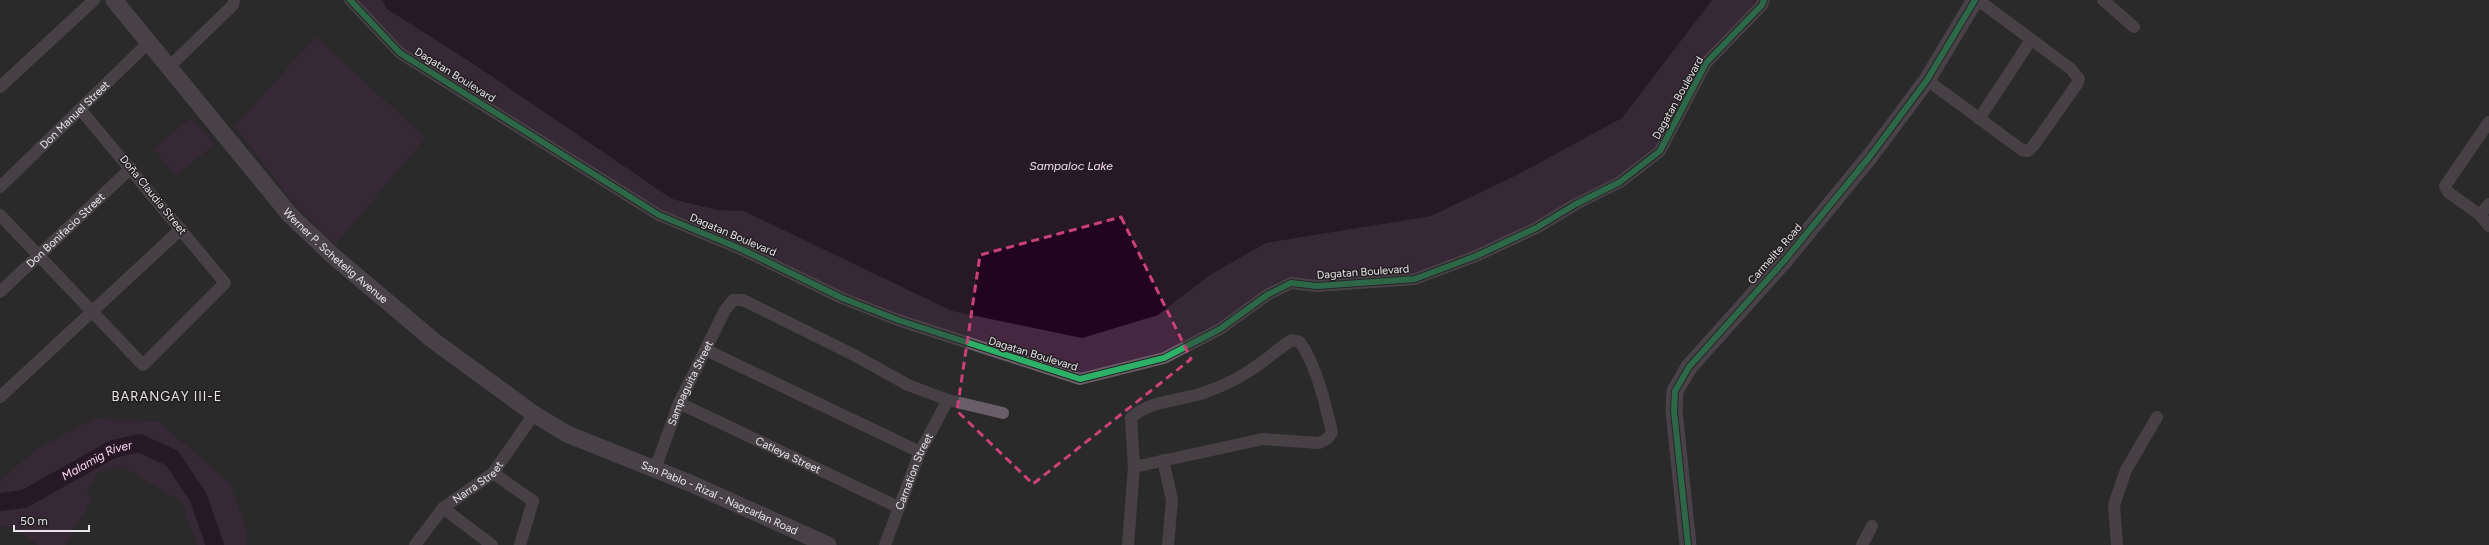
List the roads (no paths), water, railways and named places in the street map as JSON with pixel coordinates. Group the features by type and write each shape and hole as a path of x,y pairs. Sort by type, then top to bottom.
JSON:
{"main road":[{"name":"Werner P. Schetelig Avenue","path":"114,0 299,225 434,342 534,414 567,434 611,451"},
{"name":"Carmelite Road","path":"1688,545 1674,411 1675,390 1700,354 1784,261 1871,155 1927,80 1977,0"},
{"name":"San Pablo - Rizal - Nagcarlan Road","path":"611,451 655,469 822,544"}],"street":[{"path":"0,87 94,0"},
{"path":"169,67 233,4 234,0"},
{"name":"Dagatan Boulevard","path":"350,0 400,53 659,215 798,274 842,298 898,320 1080,379 1164,358 1220,329 1267,294 1291,283 1317,286 1415,279 1476,256 1530,231 1620,182 1660,151 1706,63 1762,5 1764,0"},
{"path":"1927,80 2022,150 2028,151 2034,145 2077,84 2079,79 2077,74 1977,0"},
{"path":"2104,0 2134,27"},
{"path":"1979,119 2031,40"},
{"name":"Don Manuel Street","path":"0,187 149,42"},
{"name":"Doña Claudia Street","path":"80,109 131,168 225,283 143,365 90,311"},
{"path":"2489,122 2445,186 2448,192 2480,215 2489,226"},
{"name":"Don Bonifacio Street","path":"0,292 131,168"},
{"path":"2480,215 2489,204"},
{"path":"0,215 90,311"},
{"path":"0,397 90,311 181,229"},
{"name":"Sampaguita Street","path":"655,469 679,403 725,310 733,300 743,300 856,356 908,385 948,400"},
{"path":"1128,545 1134,467 1131,418 1139,410 1203,393 1257,365 1292,340 1300,342 1306,351 1328,414 1332,432 1327,439 1319,443 1263,439 1134,467"},
{"path":"706,350 920,452"},
{"path":"948,400 1003,413"},
{"name":"Carnation Street","path":"885,545 898,506 920,452 948,400"},
{"name":"Catleya Street","path":"679,403 898,506"},
{"name":"Narra Street","path":"415,545 443,508 493,473 534,414"},
{"path":"2117,545 2114,505 2126,470 2157,417"},
{"path":"1162,460 1172,500 1168,545"},
{"path":"493,473 533,501 520,545"},
{"path":"443,508 490,544"},
{"path":"1862,545 1872,526"}],"water":[{"name":"Sampaloc Lake","path":"382,0 1712,0 1622,118 1517,175 1431,216 1266,243 1210,275 1158,315 1082,338 952,311 744,211 717,210 672,199 475,65 387,9"}],"waterway":[{"name":"Malamig River","path":"0,502 24,499 113,449 139,443 172,458 198,497 215,545"}],"district":[{"name":"BARANGAY III-E","path":"167,396"}]}
